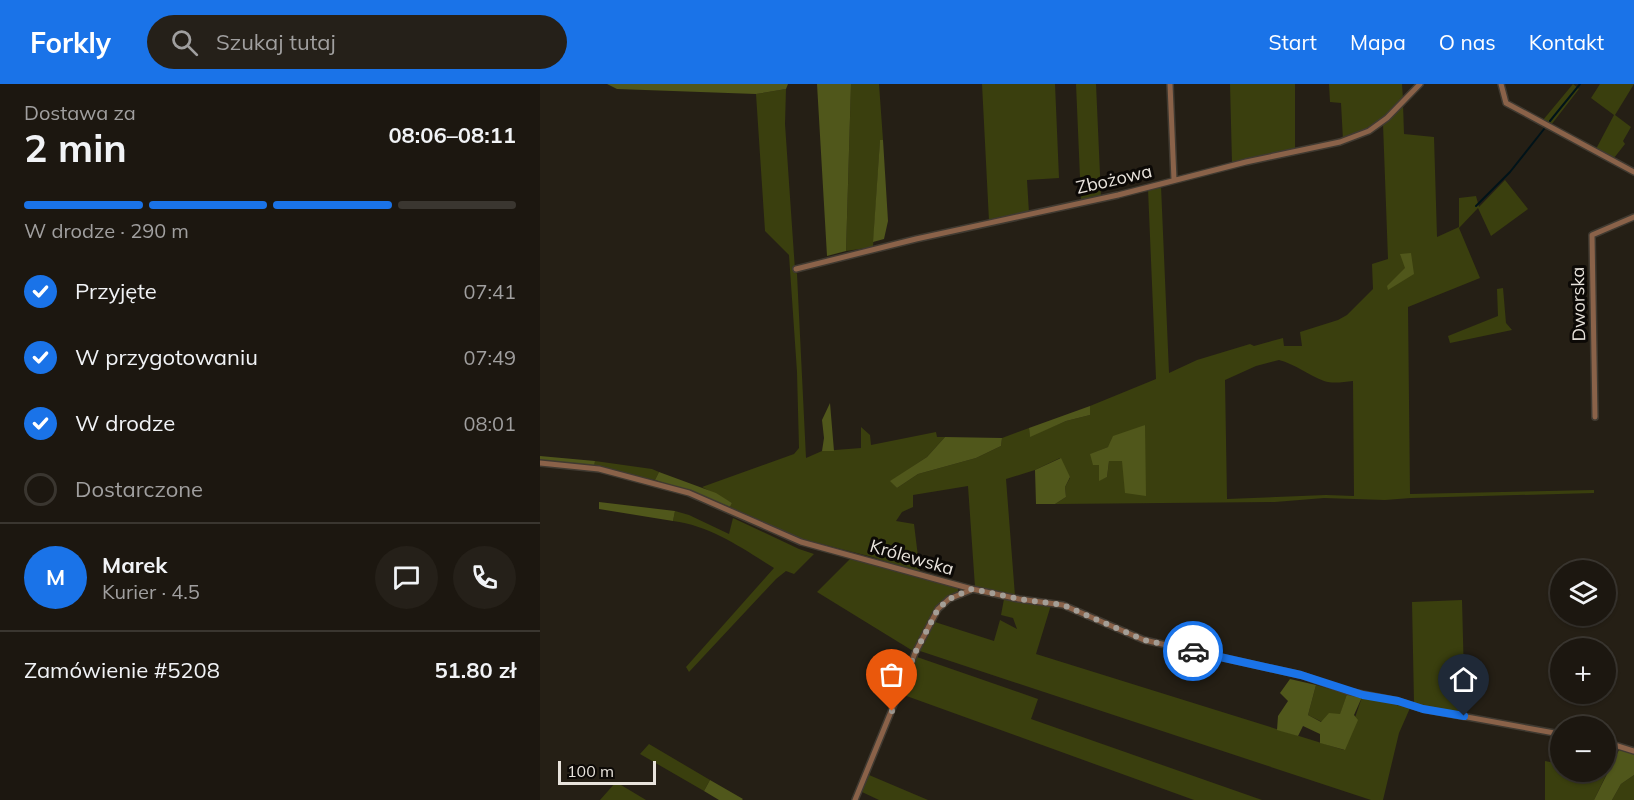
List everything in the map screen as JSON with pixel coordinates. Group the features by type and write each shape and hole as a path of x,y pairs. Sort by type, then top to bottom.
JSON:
{"street":[{"path":"1170,84 1174,180"},
{"name":"Zbożowa","path":"796,269 1357,137 1387,118 1420,84"},
{"path":"1501,84 1506,103 1509,105 1634,172"},
{"name":"Dworska","path":"1595,417 1593,236 1634,217"},
{"name":"Królewska","path":"540,463 599,469 689,493 801,542 972,589 1063,605 1144,640 1301,675 1363,695 1398,701 1423,709 1550,732"},
{"path":"855,800 915,653 938,609 949,599 972,589"},
{"path":"1616,745 1634,751"}],"green space":[{"path":"607,84 788,84 786,89 756,94 617,89"},
{"path":"817,84 851,84 846,251 827,256"},
{"path":"851,84 879,84 883,140 880,141 873,247 846,251"},
{"path":"982,84 1055,84 1059,178 1027,180 1029,213 989,221"},
{"path":"1076,84 1096,84 1101,197 1081,201"},
{"path":"1230,84 1295,84 1295,149 1232,163"},
{"path":"1329,84 1402,84 1403,99 1375,123 1343,140 1341,103 1330,102"},
{"path":"1573,84 1579,89 1551,125 1543,120"},
{"path":"1600,84 1634,84 1615,115 1631,127 1623,141 1625,144 1614,158 1596,149 1614,115 1591,98"},
{"path":"786,89 785,124 797,274 806,458 822,451 861,448 861,427 870,435 871,445 936,432 937,437 945,437 927,457 891,481 897,488 918,474 976,458 1001,446 1002,438 1029,428 1030,436 1066,421 1090,415 1090,406 1156,379 1148,189 1161,186 1169,373 1197,360 1250,344 1254,346 1283,338 1284,346 1302,346 1300,332 1347,315 1373,289 1372,264 1388,259 1383,124 1403,104 1404,134 1434,137 1437,237 1459,227 1459,198 1476,196 1479,207 1505,180 1528,209 1491,236 1478,208 1459,228 1480,278 1408,307 1410,494 1594,490 1594,493 1385,500 1324,498 1275,502 1055,504 1066,497 1065,487 1070,478 1060,458 1035,470 1006,479 1015,596 975,587 968,486 913,495 913,507 902,512 896,521 914,524 920,573 872,557 802,539 730,507 732,503 702,487 794,454 799,448 797,372 789,255 765,231 756,94","holes":["1279,360 1324,381 1334,383 1353,381 1354,496 1227,499 1225,380 1256,366","1145,425 1123,461 1109,461 1107,477 1099,480 1099,465 1091,454 1108,447"]},
{"path":"880,140 883,140 888,221 884,239 873,242"},
{"path":"1411,253 1414,274 1388,290 1387,286 1405,268 1400,254"},
{"path":"1503,288 1506,323 1512,330 1450,343 1448,336 1498,316 1497,289"},
{"path":"830,403 834,451 822,451 824,438 822,420"},
{"path":"1090,406 1090,415 1066,421 1030,437 1029,428"},
{"path":"1145,425 1146,496 1125,493 1122,461 1109,461 1107,477 1099,481 1099,465 1093,465 1090,454 1108,447 1113,436"},
{"path":"945,437 1002,438 1001,446 976,458 918,474 897,488 890,481 927,457"},
{"path":"540,456 595,461 594,467 540,461"},
{"path":"1061,458 1070,477 1065,487 1066,497 1055,504 1036,504 1035,470"},
{"path":"595,461 659,472 655,480 594,467"},
{"path":"659,472 716,493 732,503 730,507 655,480"},
{"path":"599,502 675,511 673,521 599,509"},
{"path":"675,511 689,515 729,534 733,518 814,554 794,574 786,571 776,579 689,672 686,667 774,568 713,533 673,521"},
{"path":"850,559 870,562 958,588 958,593 935,610 913,651 817,592"},
{"path":"1004,599 1051,605 1036,654 1344,750 1362,697 1410,708 1399,733 1383,800 1371,800 920,651 935,622 994,641 1000,620 1017,629 1013,618 1001,615"},
{"path":"1462,600 1465,716 1414,703 1412,602"},
{"path":"917,657 1038,699 1031,719 1262,800 1194,800 901,694"},
{"path":"1290,679 1316,685 1308,715 1321,722 1329,713 1340,714 1347,694 1362,697 1354,715 1358,720 1345,750 1320,743 1320,734 1303,726 1298,736 1277,730 1278,716 1288,701 1280,693"},
{"path":"1316,685 1347,694 1340,715 1322,722 1308,715"},
{"path":"649,744 710,780 704,791 640,754"},
{"path":"1619,750 1634,754 1634,775 1621,784 1612,800 1594,800 1603,782 1616,782 1616,756"},
{"path":"1545,761 1550,762 1550,782 1603,782 1594,800 1545,800"},
{"path":"869,775 928,800 879,800 862,792"},
{"path":"1634,775 1634,800 1612,800 1621,784"},
{"path":"710,780 743,799 719,800 704,791"},
{"path":"616,782 646,800 600,800"}],"waterway":[{"path":"1550,121 1580,84"},
{"path":"1476,206 1510,172 1544,129"}],"way so far":[{"path":"892,711 915,653 938,609 949,599 972,589 1063,605 1144,640 1193,651"}],"route":[{"path":"1193,651 1301,675 1363,695 1464,716"}]}
